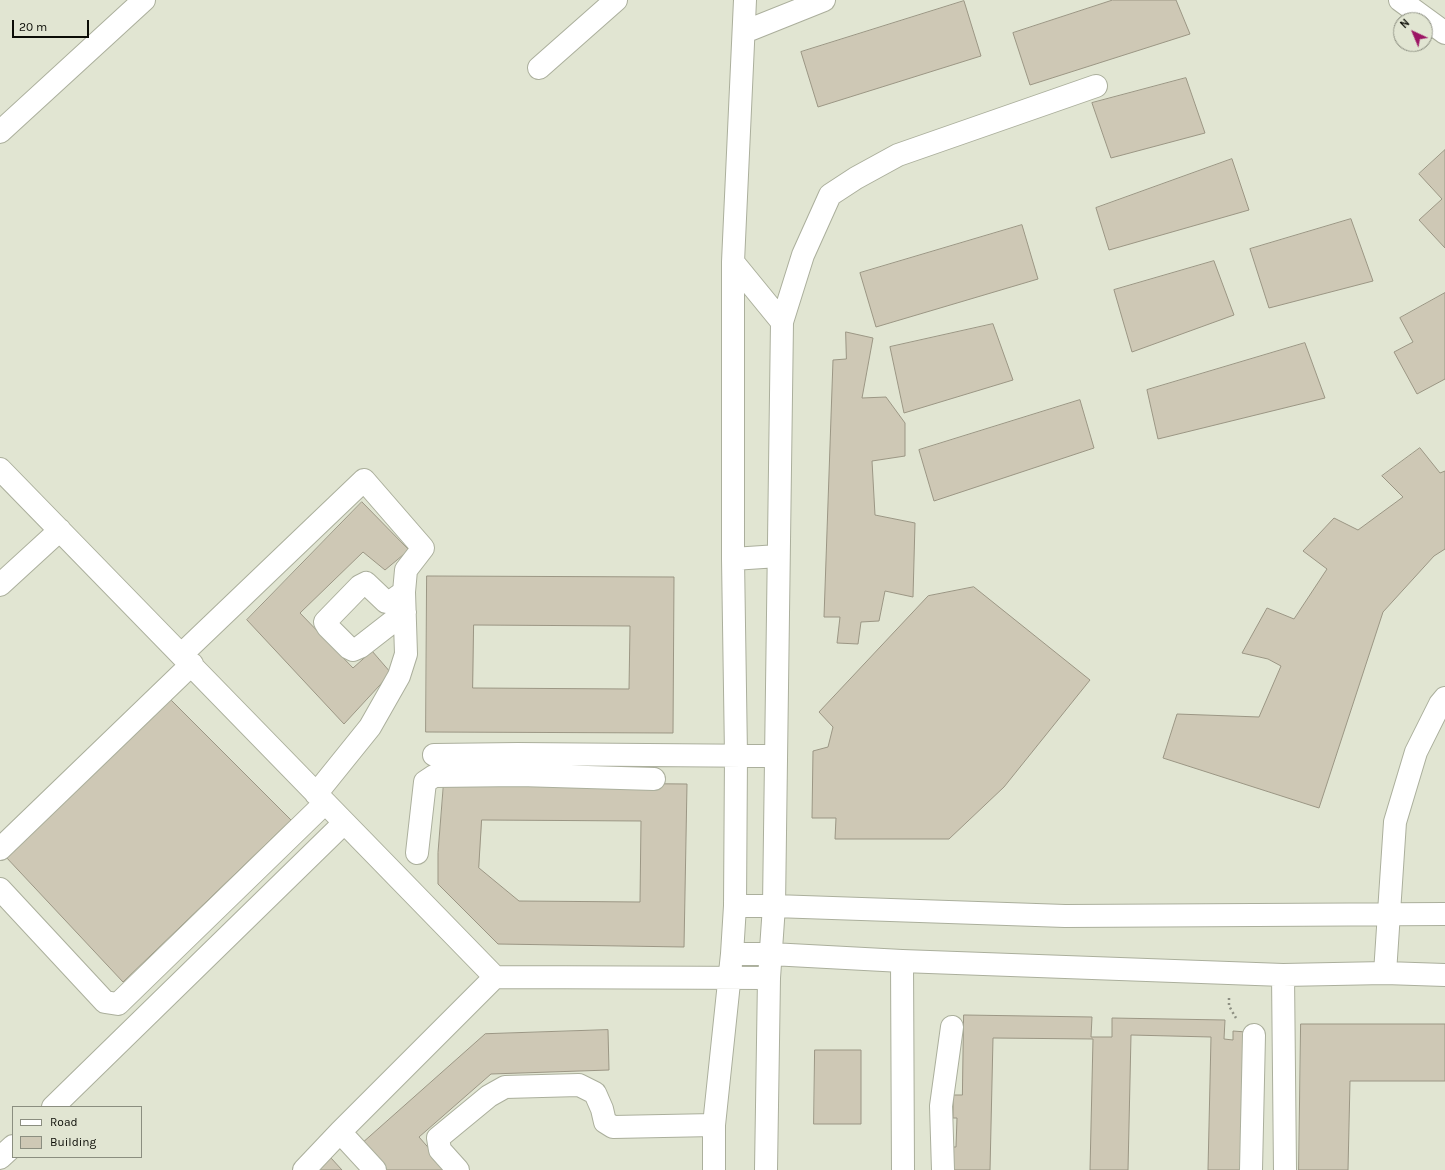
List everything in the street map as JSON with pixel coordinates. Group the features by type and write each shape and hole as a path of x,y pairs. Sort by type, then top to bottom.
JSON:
{"street":[{"path":"0,132 144,0"},
{"path":"539,68 616,0"},
{"path":"714,1170 714,1125 732,954 735,906 736,755 733,559 733,262 745,0"},
{"path":"744,32 824,0"},
{"path":"1400,0 1445,33"},
{"path":"766,1170 769,978 774,906 782,322 803,255 830,195 856,178 898,155 1096,86"},
{"path":"733,262 782,322"},
{"path":"0,469 187,659 344,823 495,977"},
{"path":"0,849 364,480 423,548 406,570 404,602 406,654 399,676 370,727 321,799 118,1004 105,1002 0,889"},
{"path":"0,585 60,530"},
{"path":"733,559 778,556"},
{"path":"1385,973 1395,822 1416,752 1440,704 1445,698"},
{"path":"434,755 654,779"},
{"path":"417,854 425,782 434,776 519,765 736,755 775,756"},
{"path":"54,1106 344,823"},
{"path":"735,906 1065,916 1388,913 1445,914"},
{"path":"732,954 771,954 902,961 1283,975 1385,973 1445,975"},
{"path":"902,961 903,1170"},
{"path":"1283,975 1285,1170"},
{"path":"304,1170 495,977 769,978"},
{"path":"943,1170 940,1106 952,1027"},
{"path":"1251,1170 1254,1035"},
{"path":"458,1170 440,1150 438,1138 489,1096 505,1087 579,1085 594,1094 602,1108 605,1122 613,1128 714,1125"},
{"path":"340,1132 375,1170"},
{"path":"0,1158 12,1147"}],"path":[{"path":"1232,973 1229,1006 1235,1018 1253,1028 1254,1035"}],"building":[{"path":"1113,0 1176,0 1190,34 1030,85 1013,33"},
{"path":"964,1 981,56 818,107 801,52"},
{"path":"1186,78 1205,133 1111,158 1092,103"},
{"path":"1445,150 1445,248 1419,220 1442,199 1419,174"},
{"path":"1232,159 1249,210 1109,250 1096,208"},
{"path":"1351,219 1373,281 1269,308 1250,249"},
{"path":"1022,225 1038,279 876,327 860,273"},
{"path":"1214,261 1234,315 1132,352 1114,290"},
{"path":"1445,293 1445,379 1417,394 1394,352 1413,342 1400,318"},
{"path":"993,324 1013,380 904,413 890,347"},
{"path":"846,332 873,338 862,398 886,397 905,423 905,456 872,461 875,515 915,523 913,597 885,591 879,621 861,622 858,644 837,643 840,617 824,617 833,360 846,359"},
{"path":"1305,343 1325,398 1158,439 1147,390"},
{"path":"1080,400 1094,448 934,501 919,450"},
{"path":"1420,448 1440,473 1445,471 1445,549 1434,556 1383,612 1319,808 1163,758 1177,714 1259,717 1281,666 1268,659 1242,653 1267,608 1294,619 1327,569 1303,551 1334,518 1358,530 1403,497 1382,476"},
{"path":"362,502 409,550 385,570 363,552 300,613 353,668 372,651 391,673 344,724 247,620"},
{"path":"427,576 674,577 673,733 426,732","holes":["474,625 630,626 629,689 473,688"]},
{"path":"974,587 1090,680 1004,787 949,839 835,839 836,818 812,818 813,751 828,747 833,727 819,712 928,596"},
{"path":"169,698 291,820 123,982 5,856"},
{"path":"444,782 687,784 684,947 498,944 438,884 438,853","holes":["482,820 641,821 640,902 519,901 479,868"]},
{"path":"964,1015 1092,1017 1091,1037 1112,1037 1112,1018 1225,1020 1224,1039 1233,1040 1233,1031 1246,1032 1243,1170 1208,1170 1211,1037 1131,1035 1128,1170 1090,1170 1093,1039 993,1038 990,1170 952,1170 952,1147 956,1147 957,1118 953,1118 953,1095 962,1095"},
{"path":"1301,1024 1445,1024 1445,1081 1350,1081 1348,1170 1299,1170"},
{"path":"608,1030 609,1070 491,1074 419,1137 448,1170 385,1170 361,1144 485,1034"},
{"path":"815,1050 861,1050 861,1124 814,1124"},
{"path":"331,1158 342,1170 318,1170"}]}
